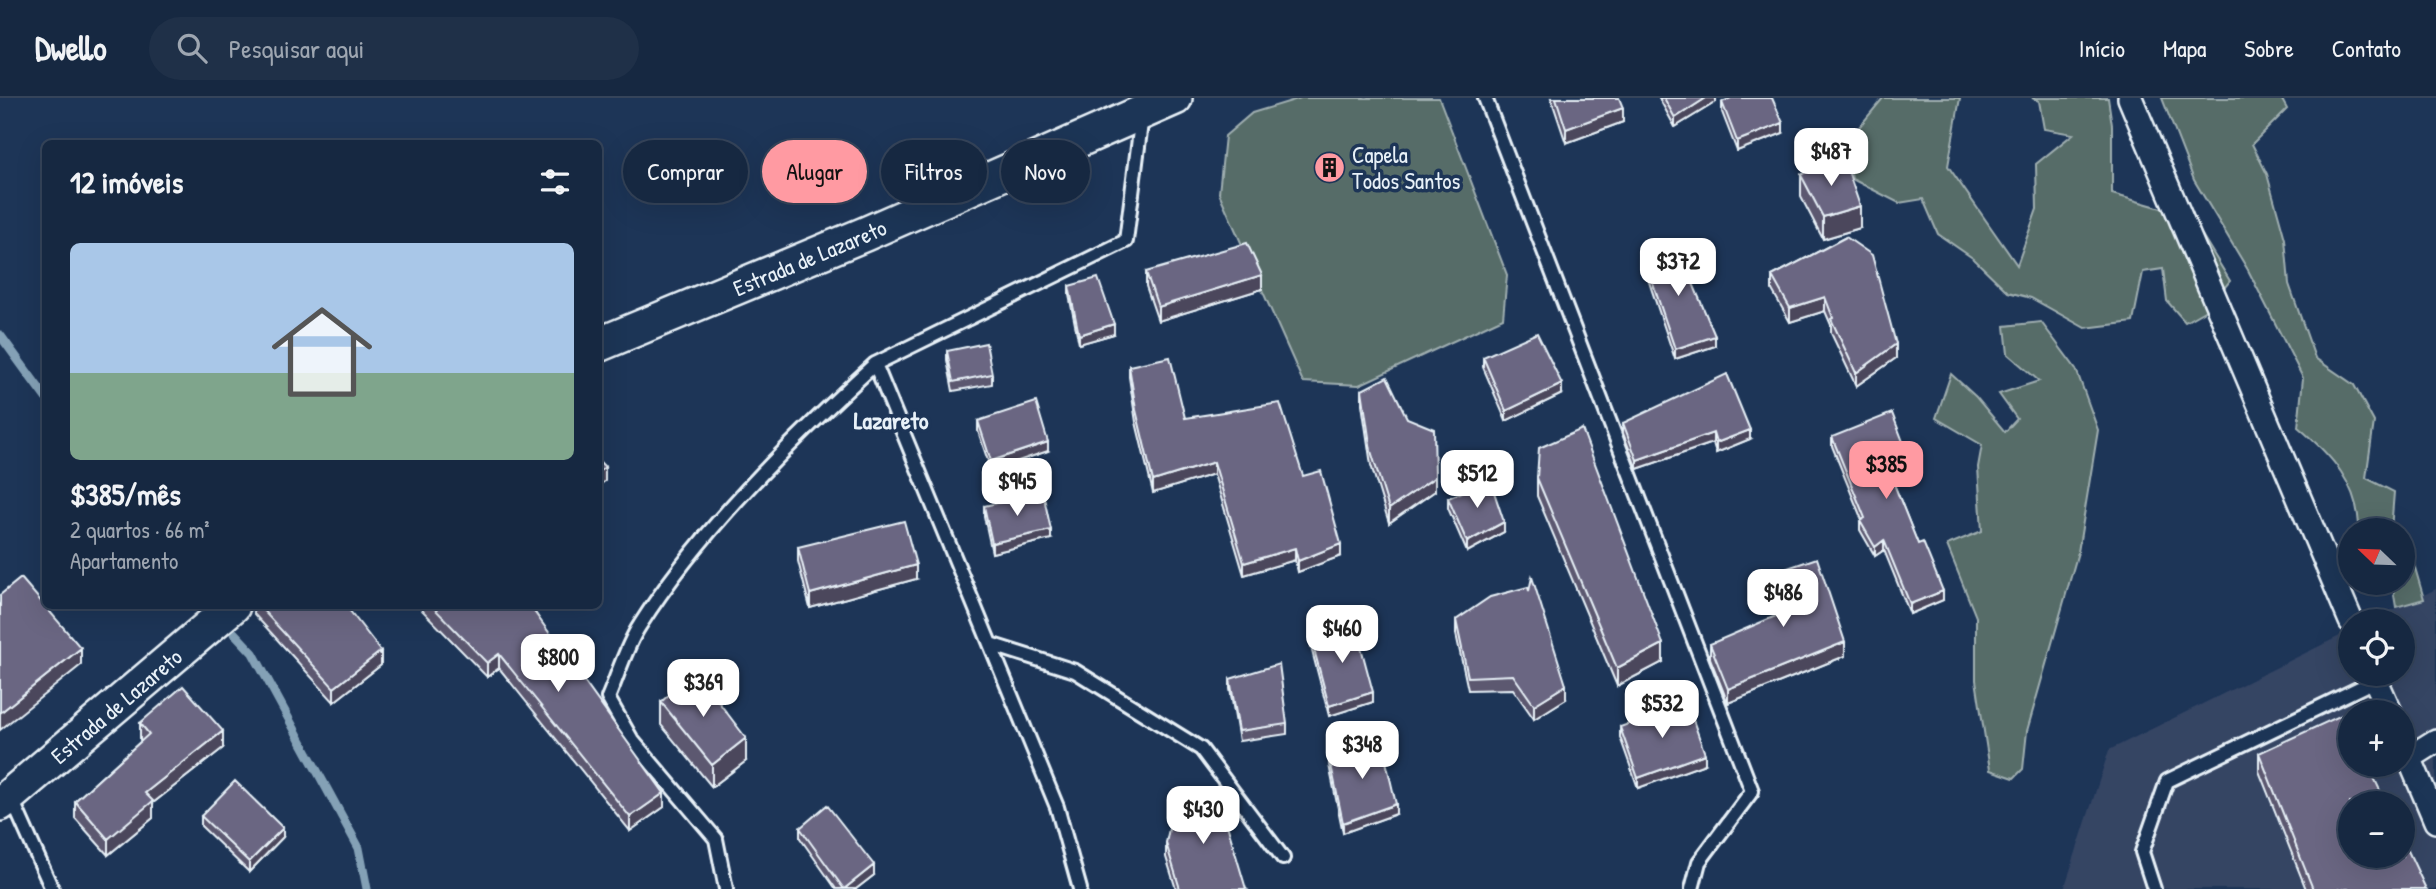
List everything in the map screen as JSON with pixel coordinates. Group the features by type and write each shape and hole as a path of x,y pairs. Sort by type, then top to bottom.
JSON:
{"street":[{"name":"Estrada de Lazareto","path":"602,343 864,234 1175,98"},
{"path":"2130,98 2346,609"},
{"name":"Estrada de Lazareto","path":"5,800 229,609"},
{"path":"2415,747 2436,741"},
{"path":"2415,771 2436,821"}],"lane":[{"path":"1485,98 1752,791 1699,862 1692,889"},
{"path":"726,889 716,839 632,740 608,698 638,627 686,562 789,443 875,365 1126,241 1143,111"},
{"path":"875,365 1057,807 1080,889"},
{"path":"990,644 1075,671 1202,749 1283,858"},
{"path":"2154,889 2143,852 2167,781 2357,686"},
{"path":"5,800 52,889"}],"shaded area":[{"path":"2436,589 2436,889 2064,889 2109,750 2338,637 2338,686 2415,686 2415,609 2395,609"}],"green space":[{"path":"1301,98 1439,98 1507,275 1503,318 1359,385 1303,382 1219,193 1225,136 1252,113"},
{"path":"1883,98 1960,98 1948,166 2017,265 2037,209 2036,164 2073,134 2044,129 2039,101 2032,98 2108,98 2112,125 2112,194 2161,208 2202,235 2230,281 2206,310 2185,322 2167,301 2163,269 2143,272 2133,322 2085,328 2031,298 2008,292 1974,259 1938,234 1923,199 1899,203 1852,179 1846,143"},
{"path":"2162,98 2281,98 2287,109 2252,144 2267,174 2285,239 2289,284 2315,358 2354,385 2374,422 2366,478 2394,492 2392,518 2358,518 2354,498 2341,472 2321,448 2298,427 2303,378 2248,270 2194,180"},
{"path":"2041,322 2076,369 2098,430 2078,552 2027,731 2023,769 2014,778 1990,770 1976,680 1976,617 1947,545 1982,531 1978,467 1982,445 1936,418 1951,374 1976,397 2005,432 2017,419 1999,394 2039,381 2008,354 2005,326"},
{"path":"2415,568 2424,599 2396,607 2394,595 2415,595"}],"building":[{"path":"1556,98 1619,98 1623,108 1566,129"},
{"path":"1664,98 1706,98 1675,118"},
{"path":"1731,98 1772,98 1783,123 1737,141 1722,102"},
{"path":"1827,159 1847,168 1860,206 1823,217 1801,175"},
{"path":"1846,237 1872,255 1896,344 1856,373 1831,319 1833,318 1825,297 1790,308 1772,276"},
{"path":"1247,243 1262,275 1158,307 1146,272"},
{"path":"1677,245 1715,336 1675,349 1644,257"},
{"path":"1098,278 1114,324 1079,335 1069,286"},
{"path":"1537,333 1562,384 1506,411 1483,357"},
{"path":"986,343 992,374 953,382 947,351"},
{"path":"1170,357 1185,418 1280,403 1303,476 1321,471 1341,544 1298,561 1295,548 1244,563 1214,462 1153,481 1136,410 1129,366"},
{"path":"1727,374 1750,430 1716,443 1713,433 1637,460 1623,423"},
{"path":"1387,377 1407,418 1434,429 1435,477 1389,509 1371,451 1362,390"},
{"path":"1036,402 1048,442 991,461 978,421"},
{"path":"1892,413 1910,460 1888,469 1918,544 1923,542 1943,591 1910,604 1884,540 1875,547 1860,521 1865,518 1832,437"},
{"path":"1582,429 1663,644 1617,668 1537,478 1539,448"},
{"path":"1490,480 1504,522 1467,542 1448,498"},
{"path":"1043,493 1051,530 992,543 984,506"},
{"path":"904,521 916,565 810,594 798,547"},
{"path":"1817,558 1845,642 1728,689 1710,644 1778,615 1776,572"},
{"path":"1532,577 1566,685 1534,705 1513,675 1468,677 1456,620 1490,597 1528,587 1529,591"},
{"path":"21,578 42,602 42,609 48,609 81,648 0,713 0,595"},
{"path":"262,609 348,609 381,651 334,688"},
{"path":"435,609 532,609 664,793 630,817 499,654 487,663"},
{"path":"1355,625 1373,692 1329,706 1311,638"},
{"path":"1279,664 1287,724 1239,731 1230,679"},
{"path":"695,671 746,738 712,765 661,702"},
{"path":"183,686 223,731 145,793 153,801 108,839 75,801 149,734 140,723"},
{"path":"1687,703 1705,754 1638,778 1620,727"},
{"path":"2338,717 2338,777 2374,777 2380,791 2338,791 2338,868 2415,868 2415,866 2426,889 2313,889 2259,753"},
{"path":"1381,740 1396,804 1343,823 1329,755"},
{"path":"235,781 283,828 249,862 201,816"},
{"path":"1217,791 1246,889 1180,889 1166,843 1174,805"},
{"path":"827,805 874,865 844,889 800,828"}],"waterway":[{"path":"0,335 42,393"},
{"path":"224,622 253,653 359,848 367,889"}],"place":[{"name":"Capela Todos Santos","path":"1329,167"}],"district":[{"name":"Lazareto","path":"891,420"}]}
